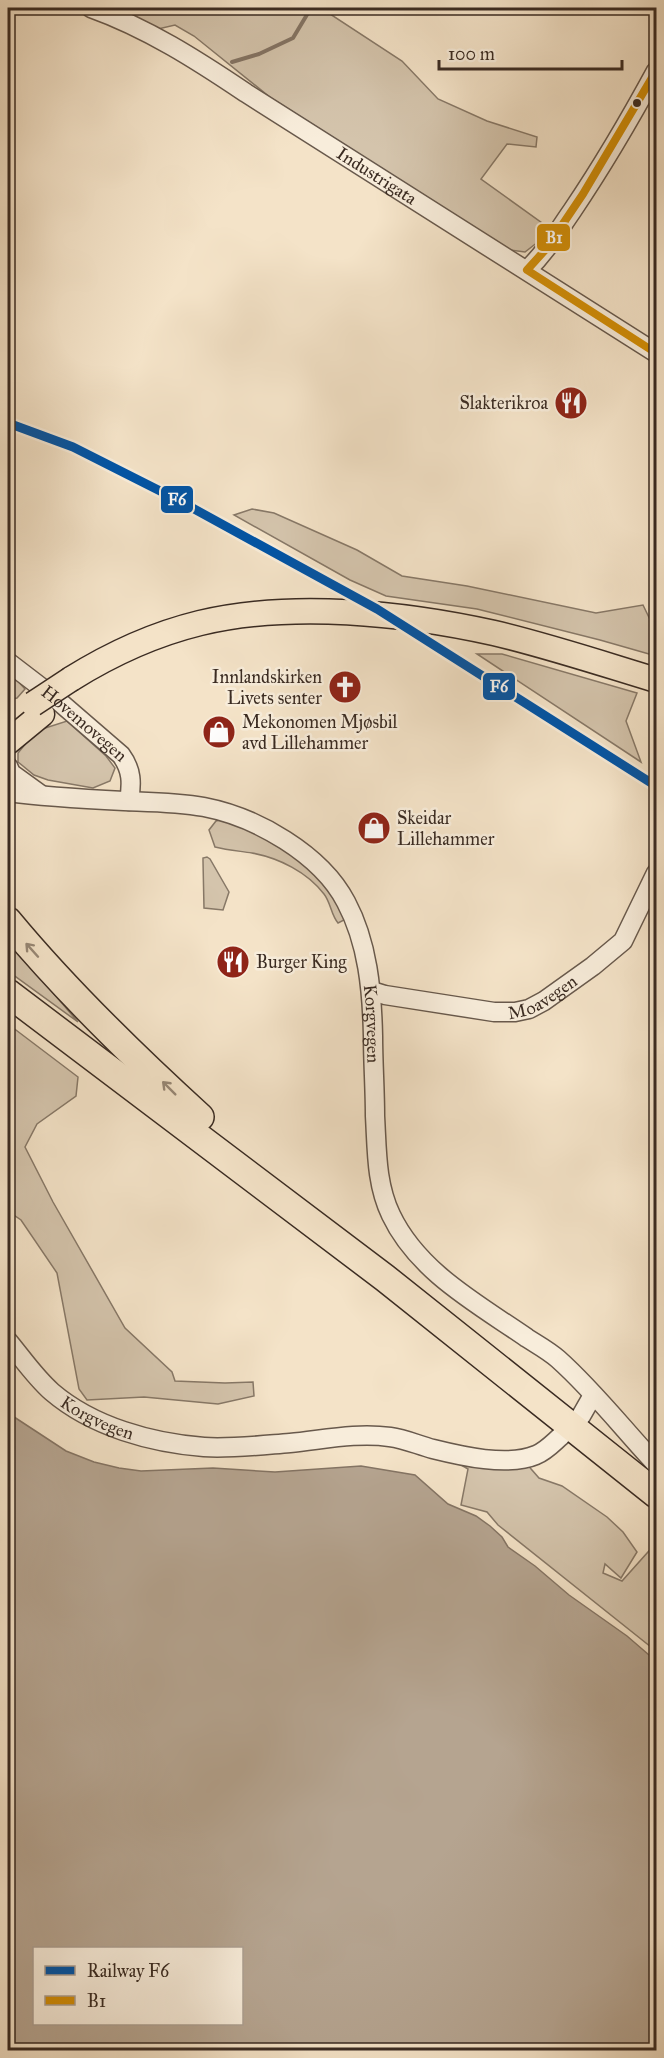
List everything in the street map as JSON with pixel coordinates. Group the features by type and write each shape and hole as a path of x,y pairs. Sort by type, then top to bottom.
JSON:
{"highway":[{"path":"8,921 32,950 175,1094 224,1138 386,1267 409,1288 419,1304"},
{"path":"8,993 126,1080 419,1304 657,1494"}],"main road":[{"path":"8,742 38,709 135,645 194,625 253,615 334,612 424,620 495,634 657,680"},
{"path":"76,683 140,655 197,635 244,626 334,623 422,631 493,644 657,692"},
{"path":"8,720 38,709"}],"street":[{"name":"Industrigata","path":"91,8 193,57 415,201 657,353"},
{"path":"527,270 553,240 586,191 657,71"},
{"name":"Hovemovegen","path":"8,662 55,698 121,755 131,775 129,801"},
{"path":"8,766 12,773 40,794"},
{"name":"Korgvegen","path":"8,792 186,805 238,816 262,827 315,864 346,901 364,954 372,991 377,1165 386,1203 392,1217 418,1257 456,1289 556,1357 657,1464"},
{"name":"Moavegen","path":"372,991 494,1012 529,1009 593,966 623,941 657,873"},
{"name":"Korgvegen","path":"8,1341 31,1371 52,1392 73,1407 120,1430 159,1441 206,1448 388,1436 411,1441 431,1449 469,1456 515,1460 535,1456 546,1450 561,1436"},
{"path":"581,1416 593,1395"}],"shaded area":[{"path":"112,8 321,8 402,61 438,99 487,121 537,137 536,147 507,144 481,179 549,228 543,238 525,252 510,250 271,98 194,36 175,25 158,29"},
{"path":"252,509 274,513 357,550 402,576 467,586 596,613 643,605 656,632 656,656 477,609 386,596 350,580 234,515"},
{"path":"477,654 502,654 637,693 626,721 641,762"},
{"path":"8,674 25,689 17,698 8,700"},
{"path":"67,721 106,756 115,768 110,781 93,788 48,780 34,775 18,762 18,753 36,731"},
{"path":"223,819 264,835 311,868 346,914 344,920 338,923 324,894 292,867 262,855 215,847 209,830 216,821"},
{"path":"207,857 229,892 223,910 204,908 203,858"},
{"path":"8,939 9,941 78,1022 8,971"},
{"path":"8,1024 78,1077 76,1096 37,1124 25,1147 53,1202 125,1328 172,1372 175,1381 253,1382 254,1396 218,1404 144,1397 87,1400 79,1389 57,1273 21,1220 8,1211"},
{"path":"8,1413 66,1451 94,1462 119,1468 141,1471 213,1468 275,1472 361,1466 415,1475 448,1504 476,1516 490,1526 502,1537 508,1547 569,1595 627,1636 656,1661 656,2050 8,2050"},
{"path":"518,1454 539,1478 562,1486 607,1517 623,1532 637,1552 621,1578 605,1564 603,1573 622,1581 656,1543 656,1651 498,1525 487,1512 461,1505 468,1469 456,1462"}],"waterway":[{"path":"232,62 259,54 293,38 311,8"}],"rail line":[{"name":"F6","path":"8,423 73,447 176,499 377,609 656,786"}],"transit line":[{"name":"B1","path":"656,71 583,194 546,249 527,270 656,353"}],"place":[{"name":"Slakterikroa","path":"571,403"},
{"name":"Innlandskirken Livets senter","path":"345,687"},
{"name":"Mekonomen Mjøsbil avd Lillehammer","path":"219,732"},
{"name":"Skeidar Lillehammer","path":"374,828"},
{"name":"Burger King","path":"233,962"}]}
